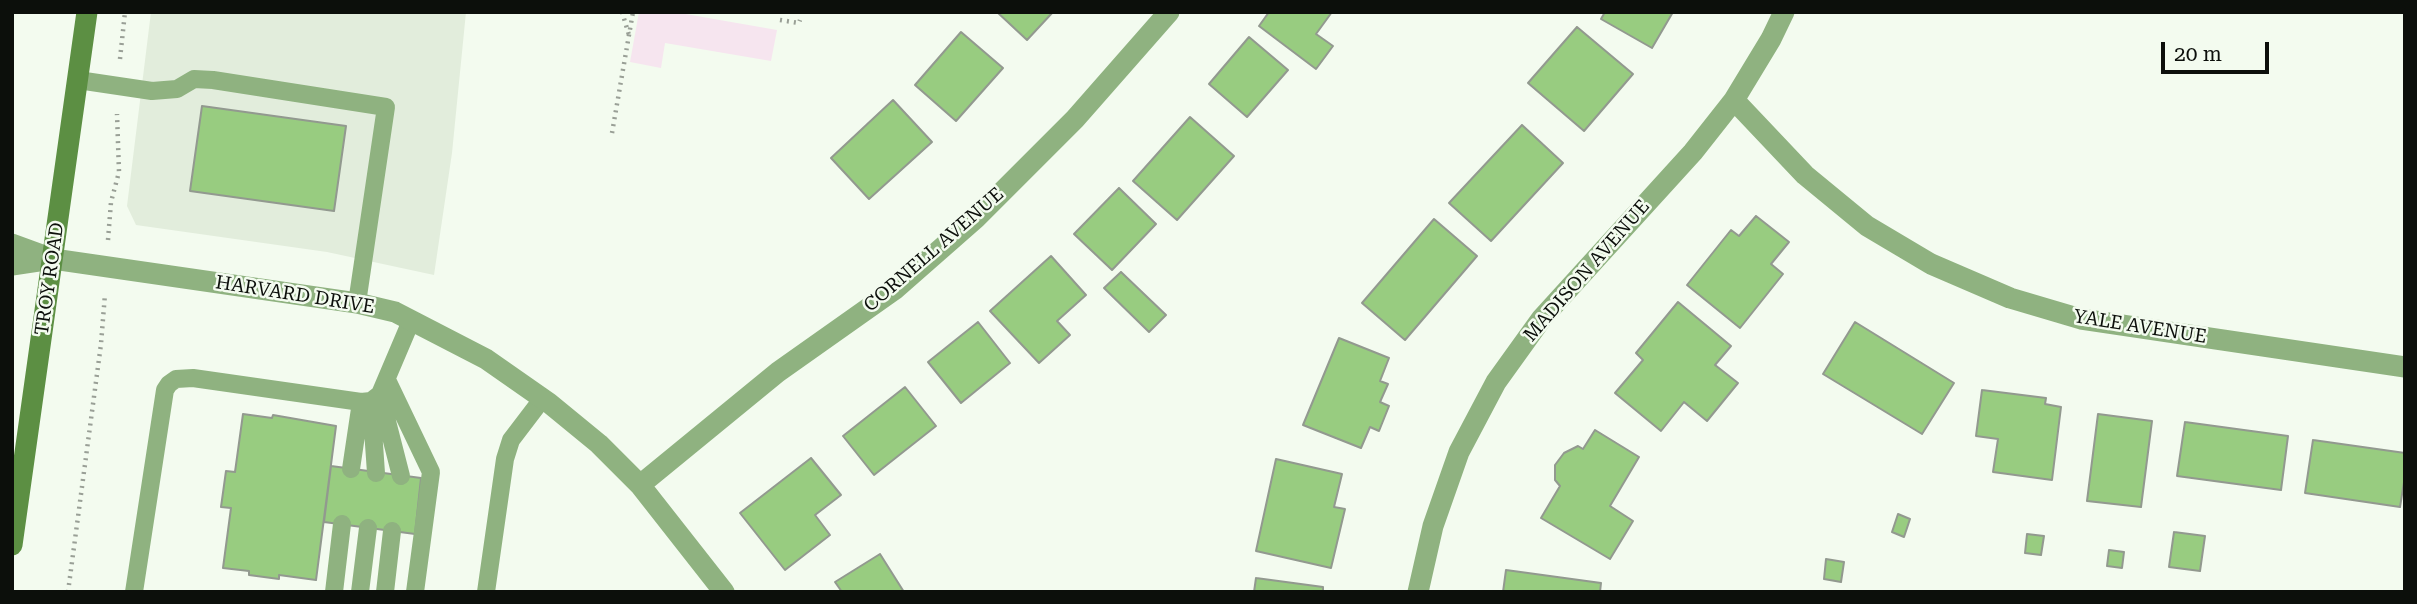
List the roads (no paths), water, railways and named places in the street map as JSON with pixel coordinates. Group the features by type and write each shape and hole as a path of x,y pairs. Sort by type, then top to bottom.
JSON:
{"main road":[{"name":"TROY ROAD","path":"12,545 87,12"}],"street":[{"name":"CORNELL AVENUE","path":"640,485 778,372 894,290 976,218 1075,119 1169,12"},
{"name":"MADISON AVENUE","path":"1418,592 1433,526 1459,452 1496,382 1542,318 1693,152 1734,100 1772,40 1784,12"},
{"name":"YALE AVENUE","path":"1734,100 1805,176 1867,226 1931,264 2010,298 2081,319 2405,367"},
{"name":"HARVARD DRIVE","path":"12,244 53,259 357,303 394,312 486,359 543,398 599,444 640,485 724,592"},
{"name":"HARVARD DRIVE","path":"12,265 53,259"}],"lane":[{"path":"78,80 152,91 177,89 194,79 213,80 386,107 357,303"},
{"path":"351,469 375,394 411,321"},
{"path":"134,592 165,390 176,379 193,378 375,394 431,472 415,592"},
{"path":"375,394 376,473"},
{"path":"375,394 401,476"},
{"path":"486,592 505,458 511,440 543,398"},
{"path":"334,592 342,524"},
{"path":"360,592 368,528"},
{"path":"385,592 393,531"}]}
